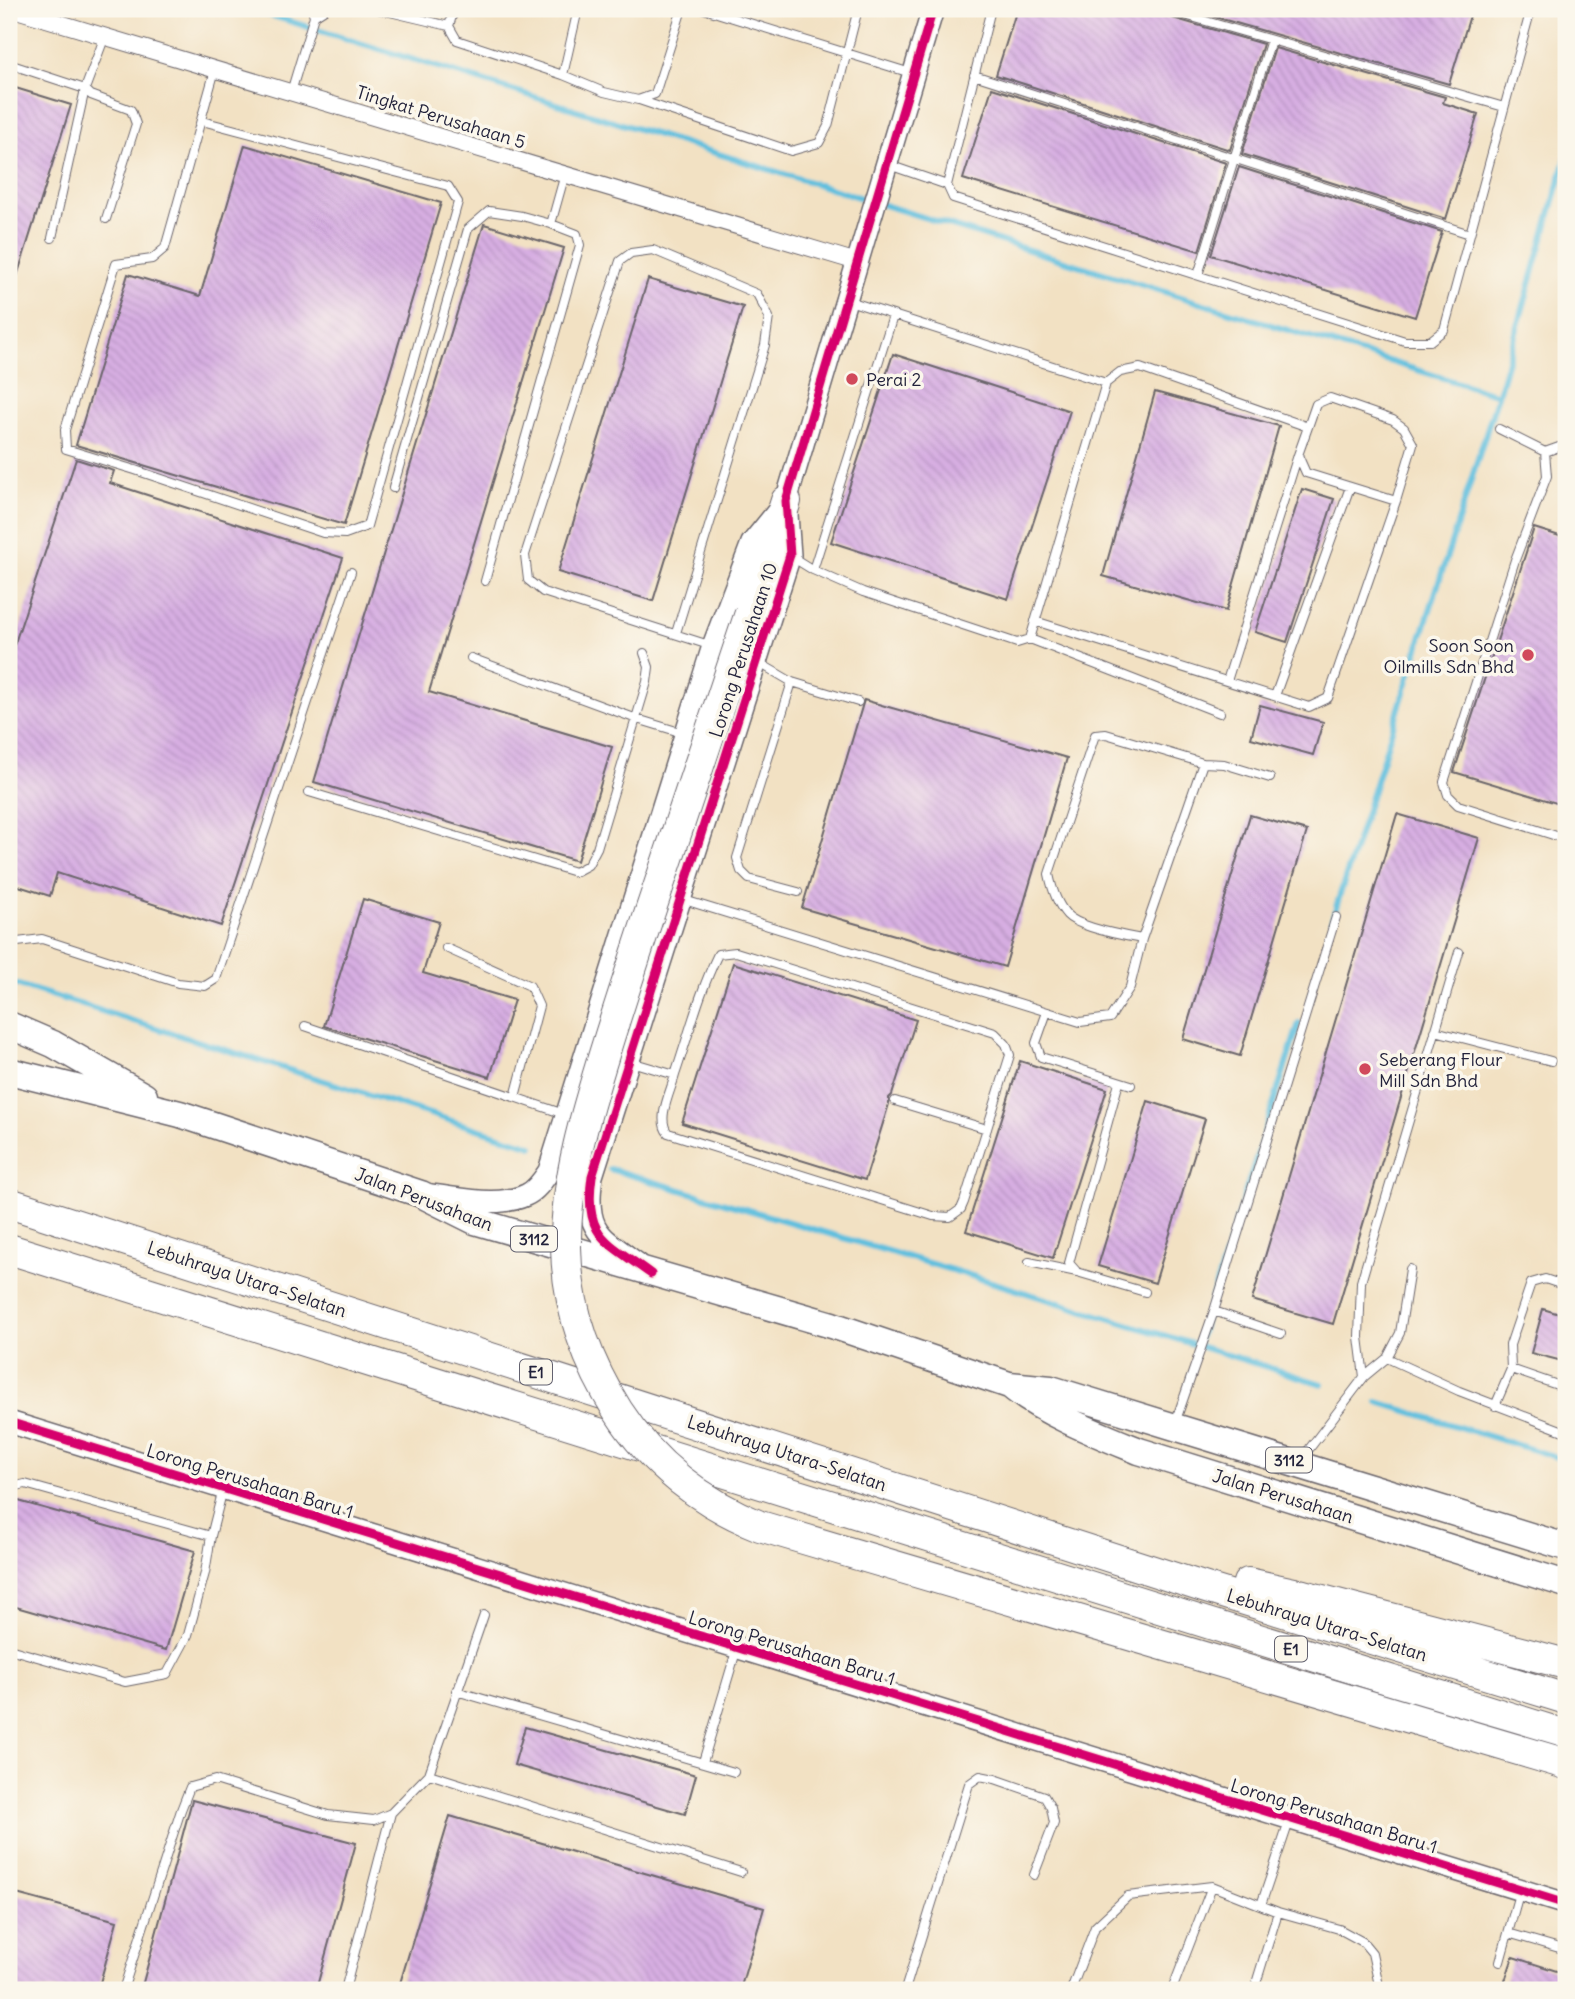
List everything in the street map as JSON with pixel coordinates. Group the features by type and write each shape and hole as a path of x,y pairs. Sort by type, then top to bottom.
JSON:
{"highway":[{"path":"786,501 600,1066 577,1151 566,1247 573,1300 591,1362 624,1419 671,1473 717,1507 760,1525 879,1563 1566,1765"},
{"name":"Lebuhraya Utara–Selatan","path":"9,1203 1203,1587 1566,1699"},
{"name":"Lebuhraya Utara–Selatan","path":"9,1249 1566,1735"},
{"path":"1203,1587 1232,1583 1256,1584 1566,1664"}],"main road":[{"path":"9,1025 53,1044 180,1115"},
{"name":"Jalan Perusahaan","path":"9,1058 79,1090"},
{"name":"Jalan Perusahaan","path":"9,1071 180,1115 421,1194 475,1221 832,1325 1009,1385 1051,1389 1298,1463 1566,1548"},
{"name":"Jalan Perusahaan","path":"1009,1385 1034,1402 1139,1451 1566,1584"},
{"path":"1316,1506 1326,1473"}],"street":[{"name":"Tingkat Perusahaan 5","path":"13,9 857,262"},
{"name":"Lorong Perusahaan 10","path":"651,1274 605,1240 594,1226 589,1207 592,1176 790,555 786,501 933,9"},
{"name":"Lorong Perusahaan 10","path":"421,1194 489,1201 515,1199 528,1195 549,1171 713,646 752,543 786,501"},
{"name":"Lorong Perusahaan Baru 1","path":"9,1422 1566,1904"}],"lane":[{"path":"291,92 313,16 325,9"},
{"path":"377,9 449,26"},
{"path":"454,9 449,26 457,40 563,75 604,92 638,100 791,151 820,143 828,126 858,9"},
{"path":"563,75 578,9"},
{"path":"638,100 655,94 682,9"},
{"path":"704,9 914,74"},
{"path":"991,9 947,185 953,198 1405,341 1430,341 1444,330 1531,9"},
{"path":"1164,9 1504,107"},
{"path":"52,238 85,89 105,36"},
{"path":"1198,275 1271,40"},
{"path":"9,64 85,89 91,95 131,110 136,124 106,219"},
{"path":"202,121 449,186 458,202 367,526 345,534 323,534 66,449 65,430 116,264 152,259 165,248 215,69"},
{"path":"974,75 1470,234"},
{"path":"886,164 947,185"},
{"path":"551,224 565,174"},
{"path":"393,488 468,229 489,211 522,216 577,234 580,245 485,581"},
{"path":"676,633 765,345 769,317 757,293 653,250 631,253 620,261 525,555 527,580 543,592 713,646"},
{"path":"845,300 1106,383"},
{"path":"813,570 893,316"},
{"path":"1030,639 1106,383 1120,372 1140,368 1308,427"},
{"path":"1035,621 1309,707 1328,698 1396,502 1413,443 1404,428 1392,420 1330,398 1316,404 1227,681"},
{"path":"1499,429 1545,452 1559,447 1566,449"},
{"path":"1545,452 1547,476 1516,560 1444,782 1448,795 1458,805 1566,839"},
{"path":"1298,455 1306,473 1396,502"},
{"path":"1275,696 1350,487"},
{"path":"790,555 813,570 863,592 1017,643 1030,639 1220,713"},
{"path":"9,943 41,939 178,983 205,986 216,979 351,572"},
{"path":"309,792 575,872 588,865 597,848 637,719 649,667 644,653"},
{"path":"471,659 637,719 686,733"},
{"path":"756,661 792,682 858,702"},
{"path":"792,682 737,858 741,871 749,879 797,892"},
{"path":"1142,939 1110,933 1069,917 1054,894 1049,874 1095,735 1106,734 1203,764 1224,764 1270,778"},
{"path":"681,899 1080,1022 1110,1018 1130,987 1142,939 1203,764"},
{"path":"1174,1426 1214,1311 1336,917"},
{"path":"446,948 530,986 540,1006 515,1097"},
{"path":"736,952 995,1033 1006,1044 1010,1055 961,1209 956,1214 943,1218 899,1207 668,1133 663,1119 675,1075 696,1015 702,986 718,954 736,952"},
{"path":"1364,1377 1359,1337 1361,1282 1459,952"},
{"path":"1047,1012 1036,1043 1041,1057 1131,1086"},
{"path":"305,1026 567,1115"},
{"path":"1436,1031 1551,1061"},
{"path":"628,1061 675,1075"},
{"path":"1077,1272 1069,1264 1119,1082"},
{"path":"895,1101 987,1129"},
{"path":"1029,1262 1077,1272 1145,1292"},
{"path":"1298,1463 1364,1377 1387,1358 1400,1333 1410,1269"},
{"path":"1495,1406 1510,1369 1510,1345 1531,1283 1545,1279 1566,1286"},
{"path":"1214,1311 1281,1334"},
{"path":"1387,1358 1495,1406 1566,1432"},
{"path":"1510,1369 1566,1388"},
{"path":"9,1488 25,1484 211,1536"},
{"path":"9,1649 125,1682 167,1674 188,1635 223,1489"},
{"path":"123,1990 190,1787 215,1780 328,1815 374,1820 391,1813 429,1773 484,1615"},
{"path":"703,1762 737,1648"},
{"path":"456,1691 734,1772"},
{"path":"429,1773 741,1872"},
{"path":"905,1990 969,1784 980,1776 1044,1796 1051,1808 1054,1823 1034,1875"},
{"path":"345,1990 391,1813"},
{"path":"1261,1905 1290,1819"},
{"path":"1172,1990 1212,1886"},
{"path":"1071,1990 1095,1927 1128,1896 1212,1886 1278,1912 1339,1929 1363,1942 1372,1953 1380,1990"},
{"path":"1500,1962 1520,1890"},
{"path":"1254,1990 1278,1912"},
{"path":"1508,1933 1566,1950"}],"building":[{"path":"1017,9 1158,9 1162,15 1263,44 1230,150 996,75"},
{"path":"1187,9 1472,9 1449,84"},
{"path":"1275,48 1445,97 1443,103 1478,114 1446,219 1242,154"},
{"path":"9,86 71,105 12,292 9,291"},
{"path":"992,88 1226,163 1199,251 963,179"},
{"path":"245,145 441,203 344,525 76,445 128,274 200,296"},
{"path":"1239,167 1442,232 1415,317 1211,255"},
{"path":"484,224 564,248 429,692 612,747 577,861 314,782"},
{"path":"648,279 743,307 653,601 558,572"},
{"path":"893,354 1070,411 1008,599 831,542"},
{"path":"1155,392 1279,426 1226,611 1103,576"},
{"path":"76,459 114,471 110,483 343,558 221,926 57,873 50,896 9,883 9,661"},
{"path":"1302,489 1334,499 1287,642 1255,632"},
{"name":"Soon Soon Oilmills Sdn Bhd","path":"1534,528 1566,538 1566,806 1454,772"},
{"path":"864,700 1067,758 1005,967 802,908"},
{"path":"1260,705 1323,722 1313,755 1251,738"},
{"name":"Seberang Flour Mill Sdn Bhd","path":"1397,814 1479,838 1333,1324 1252,1300"},
{"path":"1250,815 1307,831 1240,1056 1183,1039"},
{"path":"363,899 439,922 423,973 514,1000 490,1077 324,1026"},
{"path":"733,963 916,1020 865,1180 682,1123"},
{"path":"1020,1061 1107,1089 1053,1258 966,1231"},
{"path":"1148,1101 1205,1119 1155,1283 1098,1266"},
{"path":"1543,1309 1566,1316 1566,1362 1531,1353"},
{"path":"15,1500 195,1551 166,1650 9,1605 9,1523"},
{"path":"525,1727 696,1775 685,1814 514,1765"},
{"path":"192,1800 356,1843 316,1990 141,1990"},
{"path":"450,1816 764,1908 740,1990 398,1990"},
{"path":"9,1892 117,1921 98,1990 9,1990"},
{"path":"1513,1957 1566,1974 1566,1990 1502,1990"}],"waterway":[{"path":"250,9 1498,395"},
{"path":"1332,920 1498,395 1566,159"},
{"path":"9,982 532,1146"},
{"path":"1197,1345 1299,1023"},
{"path":"610,1169 962,1273 1322,1384"},
{"path":"1378,1402 1566,1460"}],"cycle path":[{"path":"651,1274 611,1245 595,1226 590,1197 592,1176 790,555 786,501 933,9"},
{"path":"9,1422 1566,1904"}],"place":[{"name":"Perai 2","path":"852,379"},
{"name":"Soon Soon Oilmills Sdn Bhd","path":"1528,655"},
{"name":"Seberang Flour Mill Sdn Bhd","path":"1365,1069"}]}
